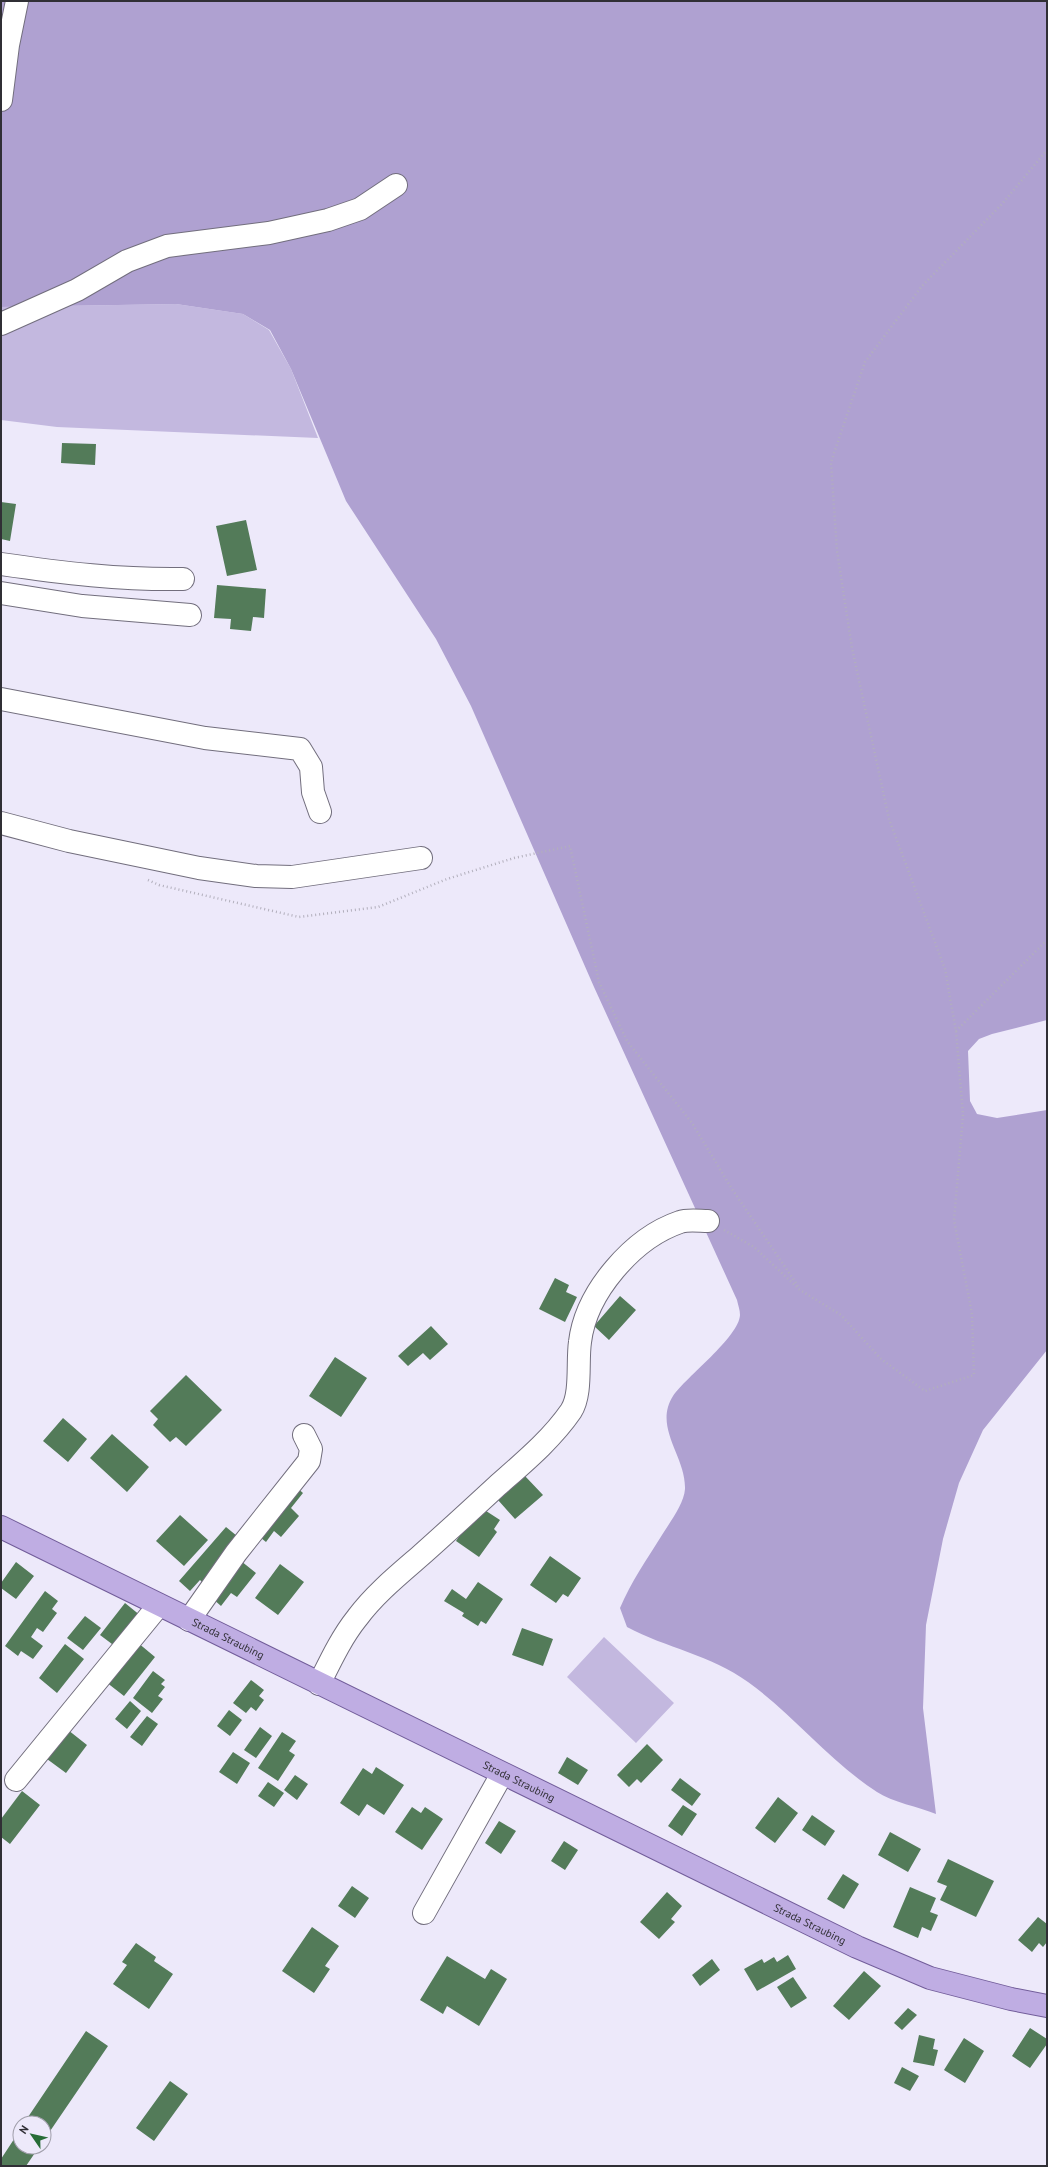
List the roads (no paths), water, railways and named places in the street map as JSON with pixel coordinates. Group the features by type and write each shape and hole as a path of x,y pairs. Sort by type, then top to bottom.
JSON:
{"main road":[{"name":"Strada Straubing","path":"1,1527 159,1606 857,1947 930,1978 1011,1999 1047,2006"}],"street":[{"path":"1,100 8,45 17,1"},
{"path":"1,324 77,290 127,261 167,246 269,233 328,220 360,208 396,185"},
{"path":"1,564 58,573 138,580 183,580"},
{"path":"1,593 89,606 190,615"},
{"path":"1,699 205,738 300,750 311,767 313,792 320,812"},
{"path":"1,823 69,840 199,868 256,876 292,877 421,858"},
{"path":"319,1684 336,1650 357,1618 382,1590 554,1434 572,1409 578,1387 580,1341 587,1312 609,1277 632,1250 662,1230 682,1221 708,1221"},
{"path":"189,1620 236,1553 309,1461 311,1449 304,1435"},
{"path":"16,1780 159,1606"},
{"path":"424,1913 502,1774"}]}
